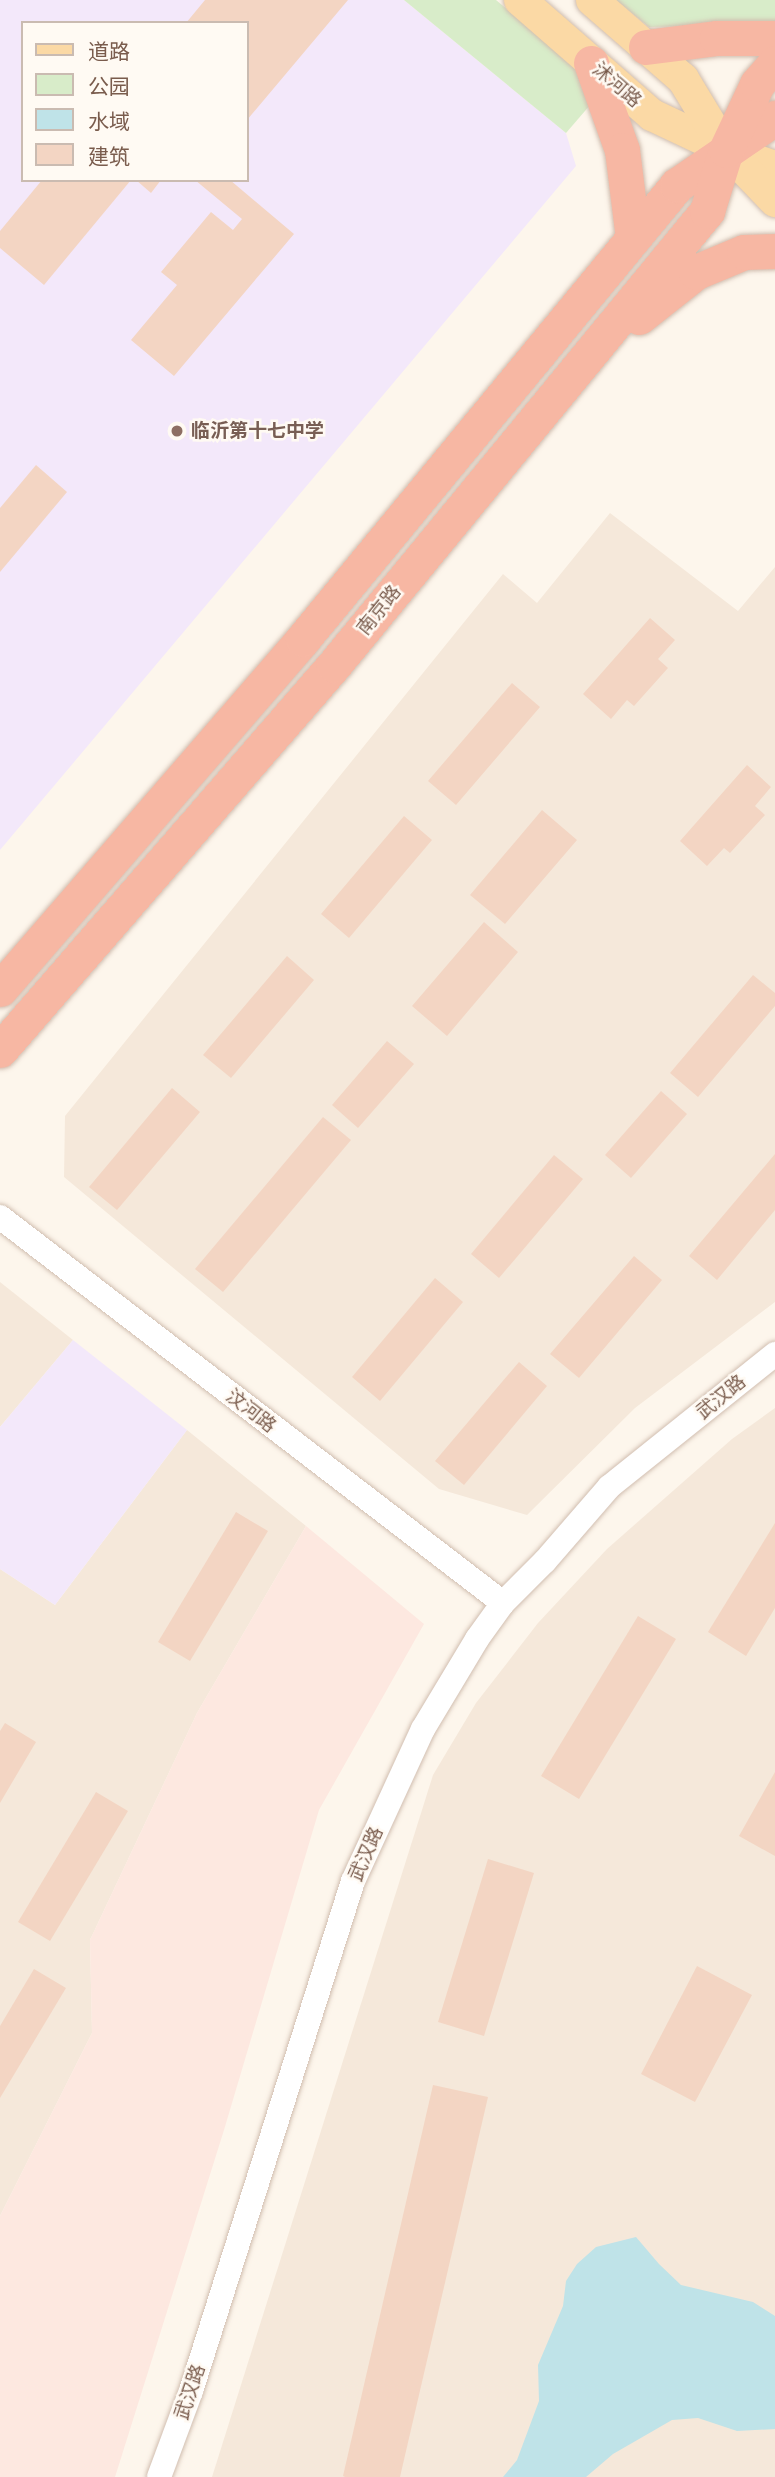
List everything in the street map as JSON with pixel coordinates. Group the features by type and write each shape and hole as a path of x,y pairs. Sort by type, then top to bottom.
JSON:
{"highway":[{"path":"646,47 717,38 775,38"},
{"path":"591,63 622,150 633,238"},
{"name":"南京路","path":"0,1050 334,665 708,211 726,150 757,84 775,63"},
{"name":"南京路","path":"0,989 303,639 677,185 775,118"},
{"path":"584,360 696,272 744,252 775,251"}],"main road":[{"name":"沭河路","path":"520,0 652,115 726,150 775,167"},
{"name":"沭河路","path":"592,0 683,79 726,150 775,201"}],"street":[{"name":"汶河路","path":"0,1217 503,1603"},
{"name":"武汉路","path":"159,2477 191,2391 353,1881 423,1728 477,1639 503,1603 545,1561 609,1487 775,1354"}],"shaded area":[{"name":"临沂第十七中学","path":"0,0 404,0 566,133 576,166 0,850"},
{"path":"610,513 738,611 775,567 775,1302 635,1408 527,1515 439,1489 64,1177 65,1116 503,574 537,603"},
{"path":"0,1282 73,1340 0,1427"},
{"path":"73,1340 187,1430 55,1605 0,1569 0,1427"},
{"path":"775,1408 775,2477 212,2477 433,1775 476,1703 538,1623 607,1549 732,1439"},
{"path":"187,1430 306,1526 197,1713 90,1940 92,2033 0,2216 0,1569 55,1605"},
{"path":"306,1526 424,1624 319,1810 224,2130 115,2477 0,2477 0,2216 92,2033 90,1940 197,1713"}],"green space":[{"path":"404,0 496,0 575,67 591,104 566,133"},
{"path":"616,0 775,0 775,24 649,27"}],"water":[{"path":"636,2237 681,2285 753,2302 775,2316 775,2429 737,2431 698,2418 672,2420 613,2454 586,2477 503,2477 517,2460 539,2401 538,2365 563,2306 566,2281 577,2264 596,2247"}],"building":[{"path":"205,0 348,0 248,119 248,21 188,21"},
{"path":"40,182 129,182 44,285 0,248 0,231"},
{"path":"138,182 159,182 151,193"},
{"path":"197,182 232,182 294,234 174,376 131,340 177,285 161,272 211,212 233,230 242,219"},
{"path":"36,465 67,492 0,572 0,508"},
{"path":"650,618 675,640 658,659 668,668 634,706 627,700 611,719 583,694"},
{"path":"512,683 540,707 456,805 428,781"},
{"path":"747,765 771,787 755,806 765,815 730,853 724,848 707,866 680,841"},
{"path":"542,810 577,840 505,924 470,895"},
{"path":"404,816 432,840 349,938 321,914"},
{"path":"484,922 518,952 447,1036 412,1006"},
{"path":"287,956 314,980 231,1078 203,1055"},
{"path":"753,975 775,993 775,1006 698,1097 670,1073"},
{"path":"387,1041 414,1064 358,1128 332,1105"},
{"path":"172,1088 200,1112 117,1210 89,1187"},
{"path":"661,1091 687,1114 631,1178 605,1155"},
{"path":"323,1117 351,1140 223,1292 195,1269"},
{"path":"775,1154 775,1210 717,1280 689,1256"},
{"path":"554,1155 583,1179 499,1278 471,1254"},
{"path":"634,1256 662,1280 579,1378 550,1354"},
{"path":"435,1278 463,1302 380,1401 352,1377"},
{"path":"519,1362 547,1386 464,1485 435,1461"},
{"path":"236,1512 268,1531 190,1661 158,1642"},
{"path":"775,1523 775,1608 746,1656 708,1632"},
{"path":"638,1616 676,1639 579,1799 541,1776"},
{"path":"5,1723 36,1742 0,1803 0,1731"},
{"path":"775,1772 775,1856 739,1836"},
{"path":"96,1792 128,1811 50,1941 18,1922"},
{"path":"488,1859 534,1873 484,2036 438,2022"},
{"path":"697,1966 752,1995 695,2102 641,2074"},
{"path":"34,1969 66,1988 0,2098 0,2026"},
{"path":"433,2085 488,2097 400,2477 345,2477 343,2476"}],"place":[{"name":"临沂第十七中学","path":"177,431"}]}
